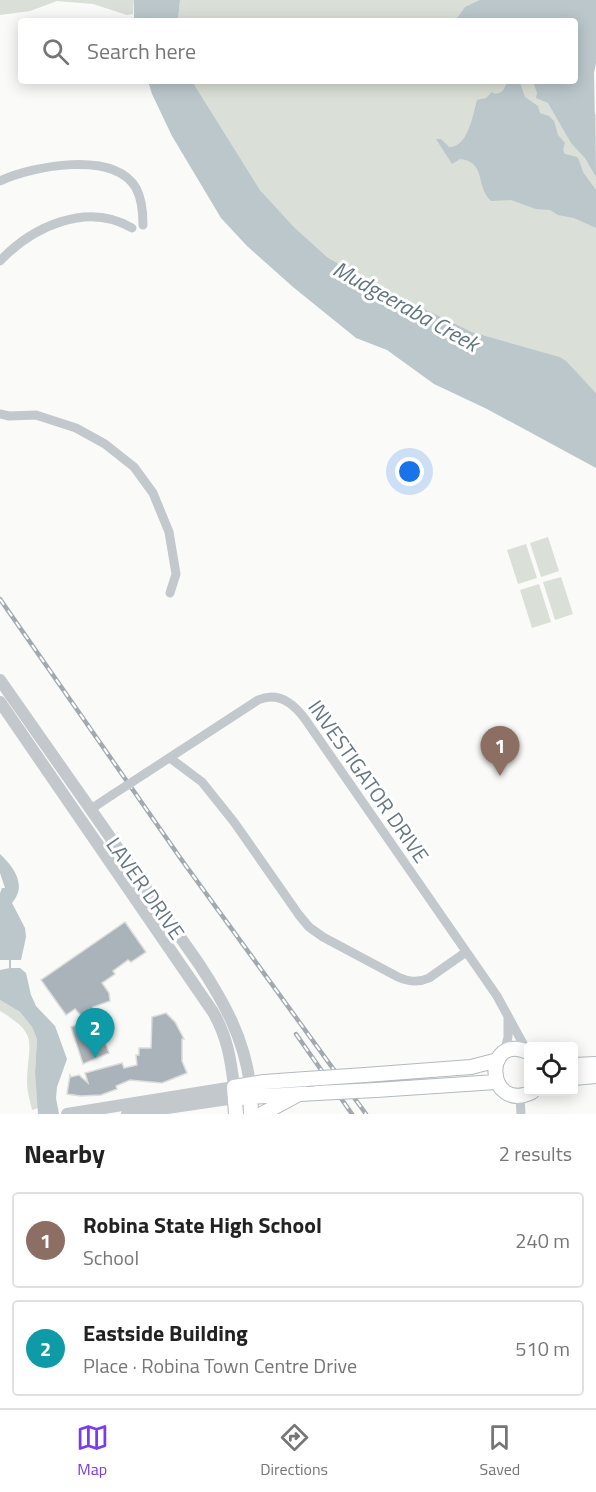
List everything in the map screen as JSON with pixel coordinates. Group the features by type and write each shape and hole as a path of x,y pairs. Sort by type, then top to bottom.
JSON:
{"main road":[{"path":"235,1093 306,1079 471,1067 501,1057 512,1050 524,1052"},
{"path":"501,1057 495,1067 496,1082 506,1093 524,1094"},
{"path":"578,1065 596,1064"},
{"path":"578,1078 596,1076"},
{"path":"250,1090 299,1094 496,1082"},
{"name":"LAVER DRIVE","path":"250,1090 251,1114"},
{"name":"LAVER DRIVE","path":"235,1093 236,1114"},
{"path":"262,1114 299,1094"}],"street":[{"path":"0,181 46,167 89,165 112,169 136,187 142,207 143,225"},
{"path":"0,261 15,245 55,224 95,216 113,219 132,228"},
{"path":"0,414 36,415 76,428 105,444 134,467 153,493 169,532 176,574 170,593"},
{"name":"LAVER DRIVE","path":"0,680 222,999 242,1045 250,1090"},
{"name":"INVESTIGATOR DRIVE","path":"91,808 263,698 274,697 290,703 305,719 497,996 524,1044"},
{"name":"LAVER DRIVE","path":"0,702 218,1020 229,1048 235,1093"},
{"path":"182,750 188,770"},
{"path":"170,758 202,782 227,812 299,915 315,932 398,977 410,981 423,981 429,978 466,952"},
{"path":"501,1057 508,1037 508,1014"},
{"path":"69,1114 235,1093"},
{"path":"127,1114 235,1093"},
{"path":"521,1114 526,1096"}],"shaded area":[{"path":"0,0 134,0 133,14 127,15 93,4 57,1 30,11 0,15"},
{"path":"180,0 596,0 578,18 178,18"},
{"path":"194,84 575,84 596,115 596,393 560,357 472,332 369,282 327,257 294,227 260,190"},
{"path":"548,537 559,571 541,577 530,543"},
{"path":"526,544 537,578 518,584 507,550"},
{"path":"561,577 573,614 555,620 543,582"},
{"path":"539,584 551,622 532,628 520,590"},
{"path":"0,1000 20,1012 32,1027 37,1039 35,1073 38,1108 32,1110 27,1085 29,1040 21,1026 0,1011"}],"water":[{"path":"134,0 180,0 178,18 134,18"},
{"path":"480,0 596,0 594,73 596,177 585,158 571,143 548,103 536,98 534,84 578,84 578,18 457,18 465,7"},
{"name":"Mudgeeraba Creek","path":"149,84 194,84 260,190 294,227 327,257 369,282 472,332 560,357 566,361 596,393 596,468 487,409 434,384 387,350 356,338 293,287 247,246 221,218 172,136"},
{"path":"506,84 521,84 525,97 538,106 540,113 549,116 554,121 558,135 565,143 563,150 565,154 577,157 583,172 596,190 596,228 550,210 536,209 511,200 491,201 483,189 474,165 460,159 452,164 436,139 441,139 449,147 461,142 469,129 477,100 486,98 492,92 495,94 503,90"},
{"path":"0,854 12,867 19,884 17,895 12,903 25,928 26,937 21,960 0,960 0,893 2,888 5,888 0,873"},
{"path":"20,968 26,973 36,1006 55,1026 67,1059 57,1087 56,1098 59,1114 38,1114 35,1073 37,1039 32,1027 20,1012 0,1000 0,970"}],"building":[{"path":"125,922 146,952 131,962 128,960 113,971 115,974 102,983 109,993 110,1001 93,1007 109,1053 83,1064 71,1027 86,1021 75,1009 66,1015 41,980"},
{"path":"166,1013 175,1022 184,1039 182,1039 182,1061 187,1073 162,1083 130,1080 116,1086 117,1089 101,1095 67,1094 70,1075 71,1077 79,1075 88,1083 85,1073 122,1063 124,1068 137,1065 136,1055 139,1055 139,1048 151,1048 152,1017"}],"waterway":[{"path":"10,959 10,968"}],"railway":[{"path":"0,599 181,859 366,1114"},
{"path":"296,1034 352,1114"}],"place":[{"name":"Robina State High School","path":"500,776"},
{"name":"Eastside Building","path":"95,1058"}]}
